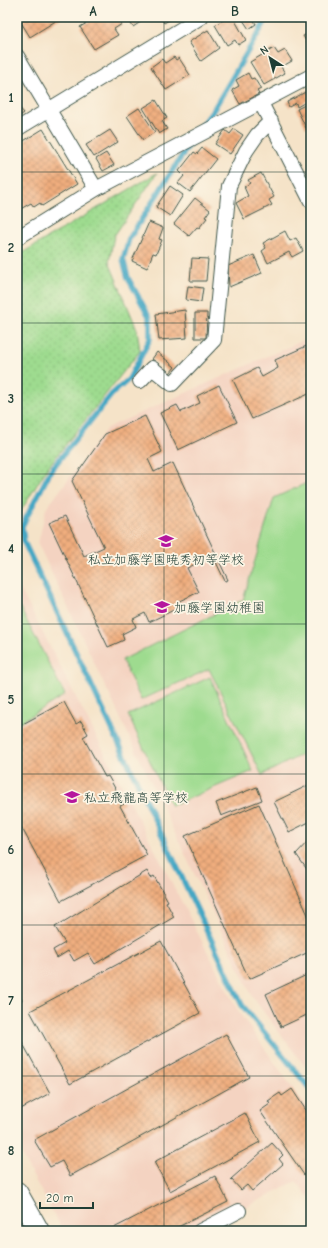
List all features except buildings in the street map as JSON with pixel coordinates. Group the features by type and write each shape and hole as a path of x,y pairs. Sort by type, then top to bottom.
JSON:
{"main road":[{"path":"17,1192 38,1231"}],"street":[{"path":"17,129 201,17"},
{"path":"17,56 96,189"},
{"path":"17,238 96,189 311,76"},
{"path":"261,103 311,201"},
{"path":"140,381 152,368 172,384 214,340 230,186 246,151 270,121"},
{"path":"200,1231 238,1211"}],"shaded area":[{"path":"311,337 311,1074 253,998 38,544 46,509 107,428"},
{"name":"私立飛龍高等学校","path":"17,583 238,1011 311,1114 311,1200 296,1181 200,1231 63,1231 17,1147"}],"green space":[{"path":"157,173 114,236 109,262 137,329 140,351 48,467 17,517 17,256"},
{"path":"311,481 311,750 262,775 209,669 141,700 122,660 243,600 274,498"},
{"path":"17,602 65,695 17,724"},
{"path":"210,677 253,771 171,806 128,715"}],"waterway":[{"path":"198,131 212,112 268,17"},
{"path":"190,143 129,239 123,259 128,278 150,318 150,339 129,379 112,394 51,470 22,526 24,542 242,1005 311,1090"}],"place":[{"name":"私立加藤学園暁秀初等学校","path":"166,541"},
{"name":"加藤学園幼稚園","path":"162,607"},
{"name":"私立飛龍高等学校","path":"72,797"}]}
